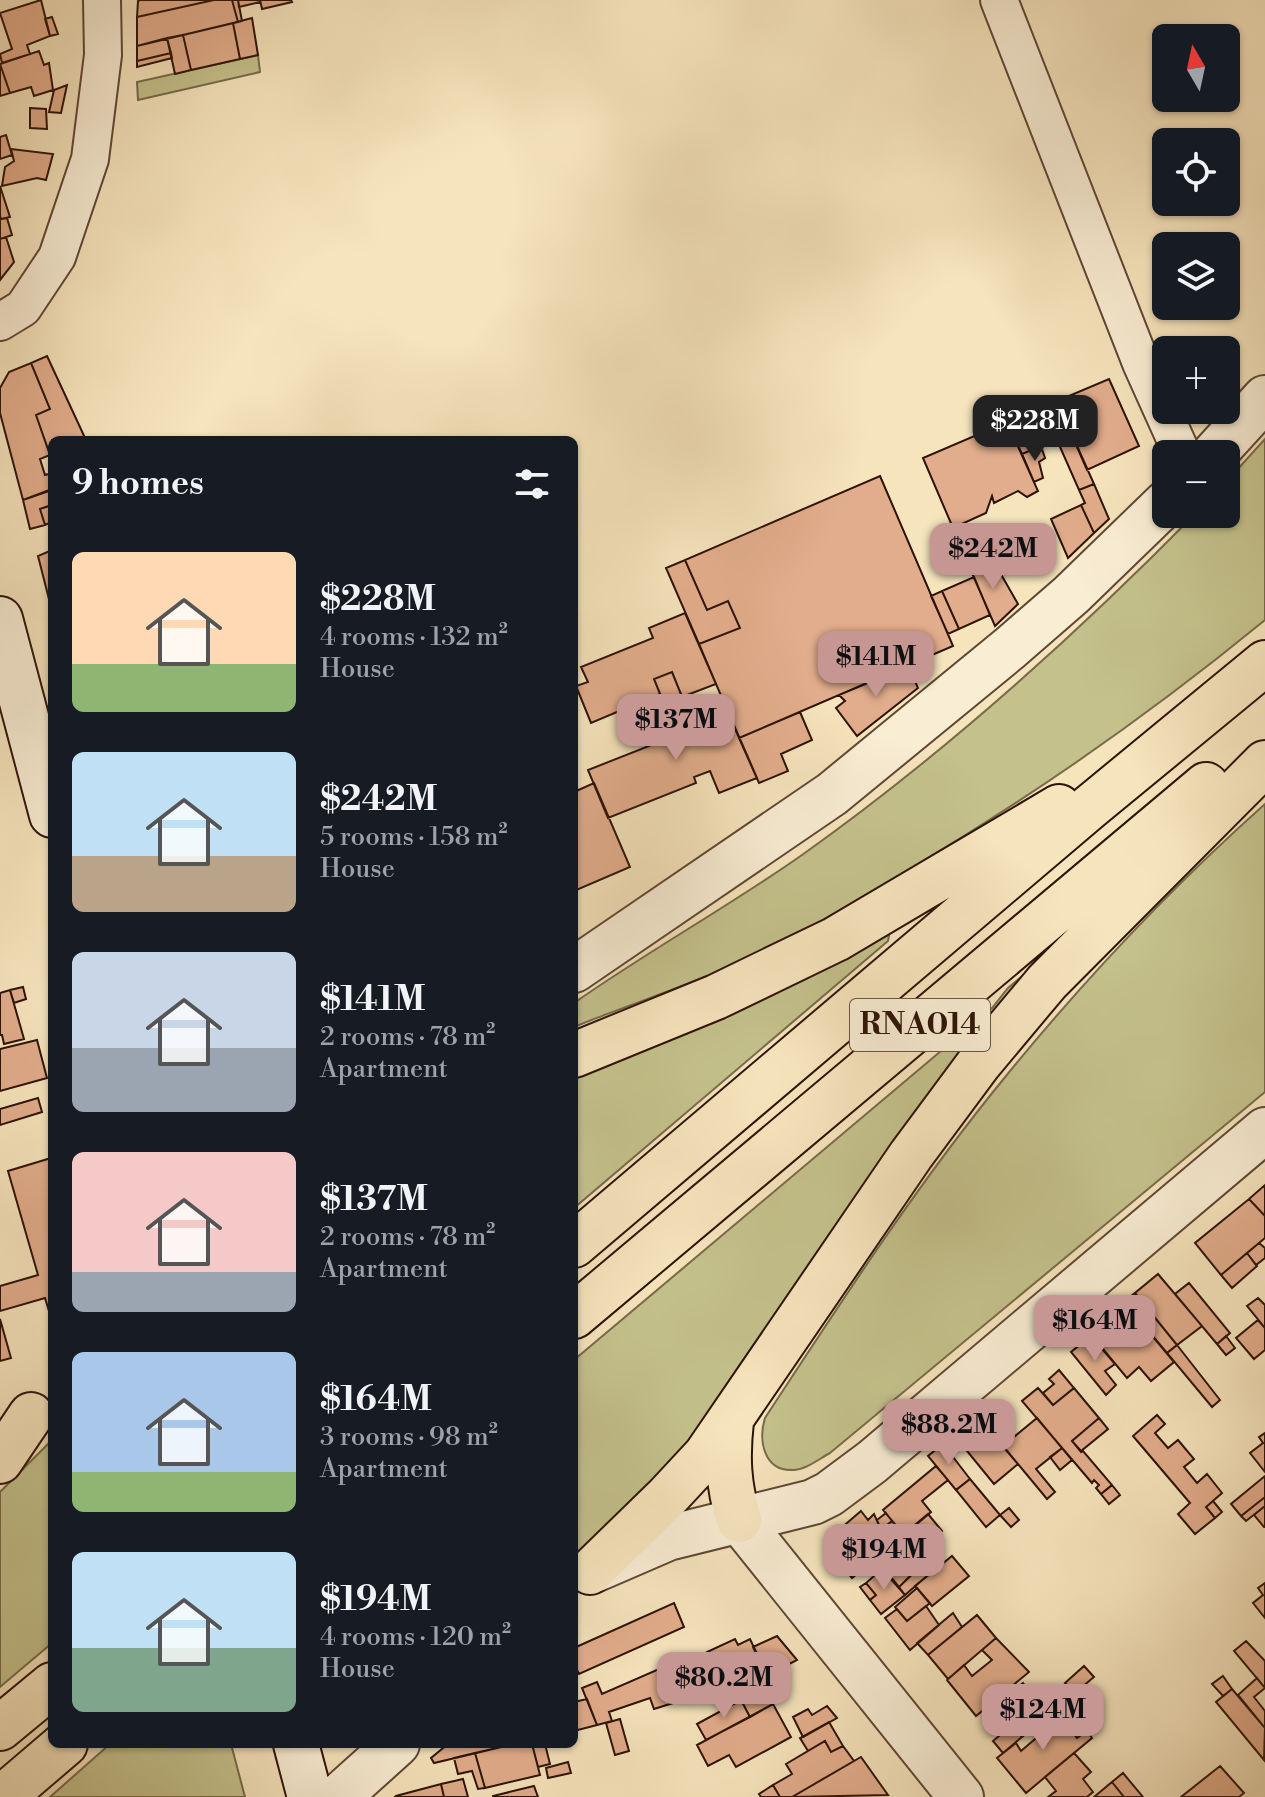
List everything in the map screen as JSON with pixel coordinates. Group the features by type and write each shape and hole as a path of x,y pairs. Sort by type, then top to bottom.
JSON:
{"highway":[{"name":"RNA014","path":"578,1242 1265,663"},
{"path":"578,1053 716,997 836,939 1181,733"},
{"name":"RNA014","path":"578,1313 1265,734"},
{"path":"582,1580 688,1475 731,1421 911,1155 980,1062 1047,982 1265,763"},
{"path":"0,1461 28,1419"},
{"path":"731,1421 728,1475 739,1520"},
{"path":"0,1728 48,1688"},
{"path":"3,1797 60,1748"}],"street":[{"path":"0,322 23,308 57,257 90,159 103,55 102,0"},
{"path":"999,0 1141,363 1176,440"},
{"path":"1227,440 1265,398"},
{"path":"578,967 771,838 888,750 1071,595 1152,517"},
{"path":"0,619 48,800"},
{"path":"582,1580 668,1538 813,1502 840,1486 1265,1130"},
{"path":"739,1520 961,1797"},
{"path":"297,1748 310,1797"},
{"path":"338,1797 393,1748"}],"shaded area":[{"path":"258,55 260,72 138,100 137,82"},
{"path":"1265,439 1265,620 1180,687 1049,781 851,905 743,961 578,1025 578,1000 746,893 855,816 957,735 1102,605 1181,528 1240,528 1240,467"},
{"path":"1265,804 1265,1092 830,1453 799,1469 776,1466 763,1445 765,1418 942,1158 1006,1076 1098,969 1196,868"},
{"path":"1077,930 704,1436 578,1556 578,1357 992,1008 1008,988"},
{"path":"889,936 888,941 578,1205 578,1065"},
{"path":"48,1444 48,1646 0,1687 0,1492"},
{"path":"105,1748 232,1748 245,1797 50,1797"}],"building":[{"path":"41,0 50,36 27,45 30,54 2,63 0,54 12,49 0,13"},
{"path":"140,0 214,0 137,17"},
{"path":"214,0 232,0 238,22 137,46 137,17"},
{"path":"232,0 238,0 242,21 238,22"},
{"path":"238,0 260,0 260,2 239,7"},
{"path":"260,0 291,0 292,2 262,9"},
{"path":"52,17 58,34 50,36 45,19"},
{"path":"252,18 258,55 240,59 233,23"},
{"path":"233,23 240,59 191,70 183,35"},
{"path":"183,35 191,70 175,74 167,38"},
{"path":"167,38 171,53 137,61 137,46"},
{"path":"39,51 44,65 49,63 53,90 34,96 31,87 10,93 0,64"},
{"path":"171,53 172,58 137,67 137,61"},
{"path":"0,64 10,93 0,96"},
{"path":"67,85 61,113 49,112 54,90"},
{"path":"30,108 46,109 47,129 30,128"},
{"path":"6,135 12,155 0,159 0,137"},
{"path":"11,149 53,154 46,180 37,178 2,186 5,167 14,161"},
{"path":"0,186 10,217 1,219 0,216"},
{"path":"0,216 1,219 7,218 12,235 0,239"},
{"path":"6,237 14,262 0,280 0,239"},
{"path":"47,356 84,436 48,436 48,449 36,415 50,409 31,363"},
{"path":"31,363 50,409 36,415 48,449 48,456 40,459 45,475 48,474 48,491 23,500 0,413 0,388 9,372"},
{"path":"1109,379 1139,446 1087,470 1057,401"},
{"path":"1057,401 1094,484 1079,490 1057,440 1022,454 1007,422 1024,415 1030,429 1047,421 1041,408"},
{"path":"1007,422 1038,491 1027,497 1018,491 994,503 992,496 986,513 953,528 923,458"},
{"path":"1041,446 1045,458 1039,462 1043,478 1034,482 1022,454"},
{"path":"880,476 953,646 739,738 699,644 740,628 728,601 707,610 685,560"},
{"path":"1094,484 1109,519 1094,533 1081,505 1085,503 1079,490"},
{"path":"48,491 48,506 40,509 45,525 30,529 23,500"},
{"path":"1081,505 1094,533 1068,558 1051,519"},
{"path":"48,506 48,524 45,525 40,509"},
{"path":"48,552 48,595 38,556"},
{"path":"982,557 990,573 998,569 1018,604 995,626 968,564"},
{"path":"685,560 707,610 728,601 740,628 699,644 666,568"},
{"path":"974,577 990,615 959,629 942,591"},
{"path":"942,591 959,629 948,634 931,596"},
{"path":"685,613 716,684 682,697 672,672 654,679 660,694 591,723 578,691 578,685 588,682 581,667 653,638 649,628"},
{"path":"908,666 918,688 857,736 836,708 845,701 839,695"},
{"path":"672,672 689,714 671,721 654,679"},
{"path":"723,700 757,778 719,793 710,771 694,777 696,783 608,818 588,770 677,735 671,721"},
{"path":"800,712 812,740 781,754 788,771 759,783 739,738"},
{"path":"594,783 630,867 578,889 578,790"},
{"path":"23,987 26,999 14,1003 10,990"},
{"path":"10,990 24,1039 4,1044 0,1035 0,993"},
{"path":"37,1040 47,1078 0,1091 0,1049"},
{"path":"38,1098 42,1112 0,1125 0,1109"},
{"path":"48,1159 48,1308 45,1298 0,1311 0,1286 38,1275 8,1171"},
{"path":"1265,1185 1265,1216 1249,1199"},
{"path":"1249,1199 1265,1216 1265,1238 1221,1275 1195,1243"},
{"path":"1259,1243 1265,1248 1265,1258 1256,1265 1247,1253"},
{"path":"1247,1253 1257,1266 1232,1288 1221,1275"},
{"path":"1158,1274 1202,1326 1177,1345 1135,1293"},
{"path":"1189,1283 1230,1333 1217,1344 1175,1294"},
{"path":"1135,1293 1177,1345 1167,1353 1124,1302"},
{"path":"1258,1298 1265,1305 1265,1328 1247,1306"},
{"path":"1124,1302 1174,1362 1151,1381 1139,1367 1127,1378 1088,1331"},
{"path":"0,1319 11,1358 0,1361"},
{"path":"1258,1320 1265,1328 1265,1350 1254,1359 1236,1338"},
{"path":"1091,1336 1115,1364 1105,1371 1116,1385 1106,1395 1071,1352"},
{"path":"1226,1336 1235,1348 1226,1355 1217,1344"},
{"path":"1177,1345 1220,1400 1212,1407 1167,1353"},
{"path":"1059,1370 1074,1388 1053,1405 1043,1393 1054,1384 1049,1379"},
{"path":"1038,1388 1053,1405 1074,1388 1099,1418 1072,1441 1112,1485 1101,1494 1096,1488 1099,1485 1094,1480 1092,1483 1022,1401"},
{"path":"1157,1415 1165,1424 1155,1433 1168,1448 1178,1440 1194,1459 1184,1467 1197,1483 1207,1474 1222,1493 1206,1507 1215,1518 1195,1534 1178,1514 1190,1503 1133,1436"},
{"path":"1037,1418 1062,1448 1036,1469 1055,1492 1047,1499 1003,1446"},
{"path":"1099,1418 1108,1429 1081,1451 1072,1441"},
{"path":"981,1421 1018,1464 994,1484 958,1440"},
{"path":"1265,1433 1265,1472 1250,1453 1263,1443 1259,1437"},
{"path":"943,1444 970,1479 956,1490 928,1456"},
{"path":"1062,1448 1072,1460 1060,1470 1050,1457"},
{"path":"936,1466 948,1480 922,1501 931,1512 904,1535 883,1510"},
{"path":"1265,1476 1265,1497 1241,1516 1231,1504"},
{"path":"970,1479 1000,1515 986,1527 956,1490"},
{"path":"1112,1485 1120,1495 1109,1504 1101,1494"},
{"path":"1265,1497 1265,1506 1246,1521 1241,1516"},
{"path":"1213,1501 1222,1512 1215,1518 1206,1507"},
{"path":"1265,1506 1265,1527 1264,1527 1254,1515"},
{"path":"1009,1508 1019,1520 1011,1527 1000,1515"},
{"path":"861,1511 868,1520 874,1514 881,1530 892,1521 904,1535 852,1578 839,1562 840,1529"},
{"path":"886,1513 892,1521 881,1530 877,1520"},
{"path":"928,1514 942,1531 916,1558 922,1565 899,1587 875,1558"},
{"path":"952,1556 969,1576 932,1606 915,1586"},
{"path":"919,1567 927,1576 905,1595 899,1587"},
{"path":"882,1569 905,1595 881,1614 870,1600 876,1595 866,1583"},
{"path":"866,1583 876,1595 870,1600 860,1587"},
{"path":"1265,1583 1265,1618 1253,1603 1263,1595 1258,1588"},
{"path":"917,1588 930,1603 907,1621 895,1607"},
{"path":"674,1603 684,1627 579,1674 578,1646"},
{"path":"926,1606 939,1625 910,1650 885,1618 897,1609 907,1621"},
{"path":"953,1613 962,1627 928,1655 917,1643"},
{"path":"977,1615 996,1638 948,1679 928,1655"},
{"path":"777,1636 797,1660 767,1676 753,1647"},
{"path":"996,1638 1029,1672 976,1716 947,1680 964,1665 972,1676 992,1660 982,1650"},
{"path":"735,1639 738,1645 750,1639 761,1662 747,1669 752,1681 723,1689 719,1680 705,1685 696,1662 709,1657 707,1652"},
{"path":"1246,1641 1265,1661 1265,1688 1234,1651"},
{"path":"1084,1666 1094,1677 1075,1693 1065,1683"},
{"path":"659,1669 673,1703 654,1709 650,1698 609,1712 612,1721 597,1725 582,1688 597,1682 602,1694"},
{"path":"1223,1676 1232,1689 1223,1696 1212,1684"},
{"path":"1257,1678 1265,1688 1254,1697 1265,1711 1265,1728 1238,1695"},
{"path":"1023,1683 1033,1696 1029,1698 1035,1705 1039,1702 1049,1714 1022,1737 996,1705"},
{"path":"764,1688 773,1704 750,1717 741,1700"},
{"path":"1232,1689 1265,1728 1264,1760 1216,1702"},
{"path":"587,1699 597,1725 578,1730 578,1701"},
{"path":"741,1700 750,1717 706,1740 697,1724"},
{"path":"773,1704 791,1737 736,1767 729,1755 708,1766 697,1745"},
{"path":"827,1706 837,1718 803,1737 793,1717 808,1709 812,1715"},
{"path":"1055,1709 1077,1738 1086,1730 1092,1738 1026,1793 997,1758 1016,1743 1021,1751 1042,1733 1039,1728 1043,1724 1041,1721"},
{"path":"620,1719 629,1751 615,1755 606,1723"},
{"path":"829,1722 843,1746 831,1752 825,1741 808,1751 800,1738"},
{"path":"1081,1722 1088,1730 1077,1738 1072,1730"},
{"path":"1012,1725 1022,1737 1003,1753 993,1741"},
{"path":"825,1741 831,1752 843,1746 854,1761 792,1797 780,1797 773,1785 792,1774 786,1764"},
{"path":"443,1748 497,1748 434,1763 431,1758"},
{"path":"497,1748 533,1748 540,1775 485,1788 475,1753"},
{"path":"533,1748 546,1748 550,1764 538,1767"},
{"path":"475,1753 485,1788 478,1789 472,1771 458,1774 454,1758"},
{"path":"1074,1753 1091,1772 1083,1779 1093,1792 1087,1797 1048,1797 1056,1791 1045,1777"},
{"path":"861,1757 888,1795 792,1797 854,1761"},
{"path":"568,1762 571,1773 548,1778 546,1768"},
{"path":"1220,1766 1244,1793 1239,1797 1181,1797"},
{"path":"1123,1773 1143,1797 1124,1797 1112,1782"},
{"path":"463,1779 468,1797 444,1797 441,1784"},
{"path":"1112,1782 1124,1797 1094,1797"},
{"path":"441,1784 444,1797 395,1797 396,1796"},
{"path":"773,1785 780,1797 761,1797 759,1794"},
{"path":"534,1786 538,1797 493,1797 493,1796"}]}
